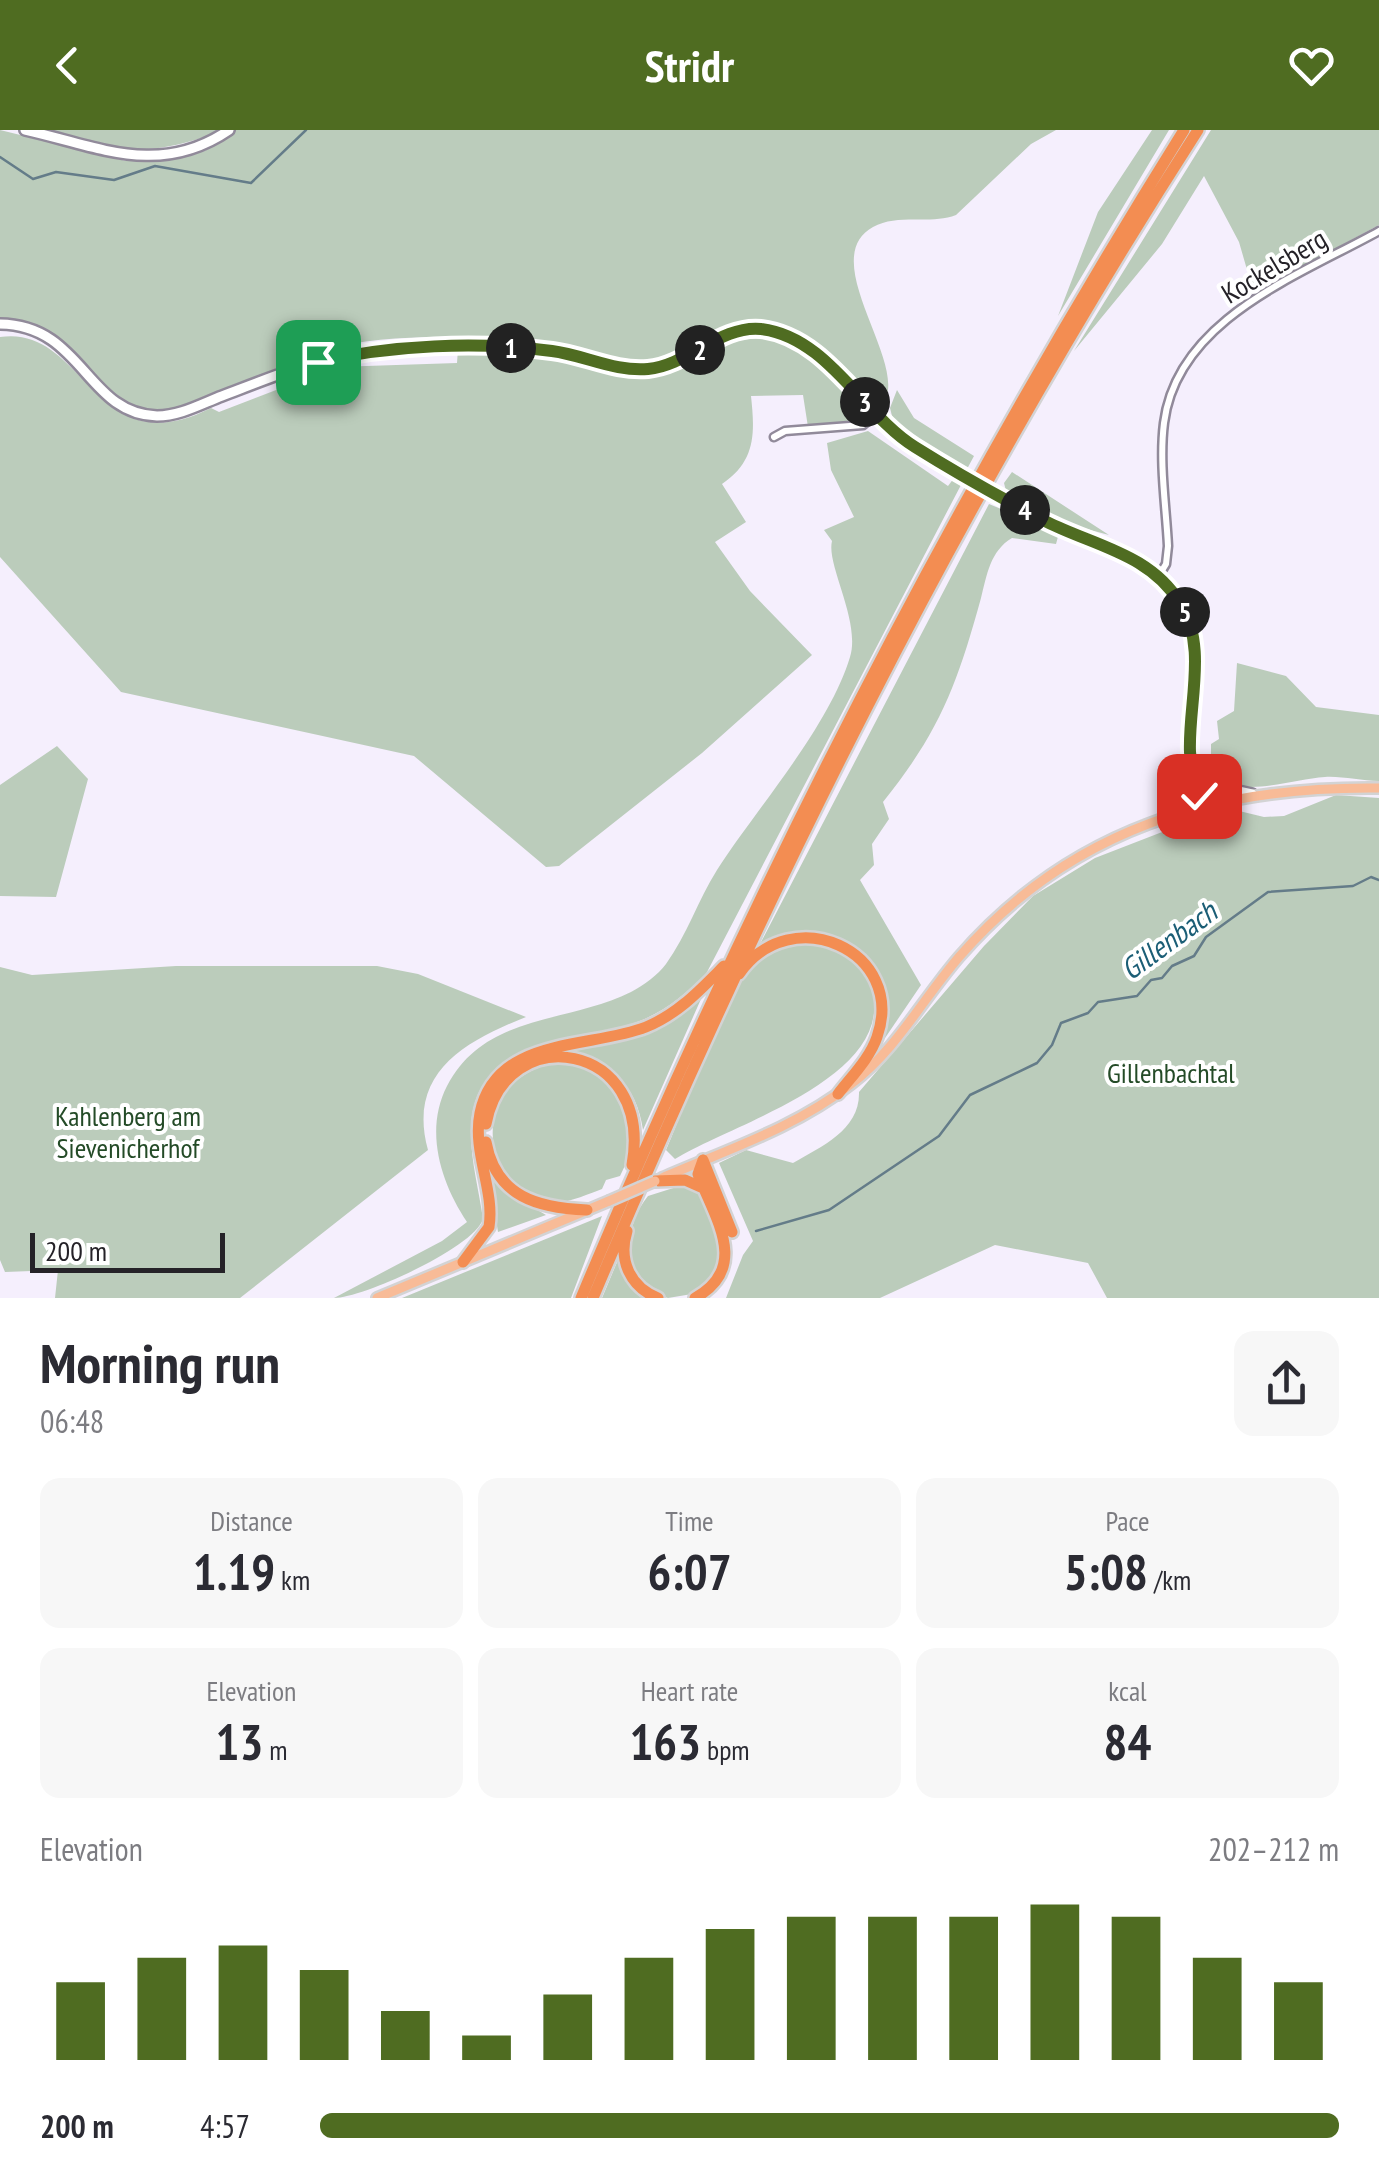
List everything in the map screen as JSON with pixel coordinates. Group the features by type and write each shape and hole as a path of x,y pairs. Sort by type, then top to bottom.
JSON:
{"highway":[{"path":"582,1298 730,959 880,657 976,479 1184,130"},
{"path":"658,1298 636,1284 624,1258 625,1238 726,994 772,894 976,500 1198,130"},
{"path":"726,994 754,956 782,940 804,936 833,940 862,960 878,988 881,1021 872,1050 838,1094"},
{"path":"463,1262 489,1227 478,1128 481,1109 499,1078 524,1058 544,1050 623,1034 662,1020 693,997 730,959"},
{"path":"587,1210 532,1203 513,1192 495,1171 486,1146 488,1113 503,1083 514,1072 532,1063 564,1058 581,1060 608,1073 624,1092 635,1120 637,1138 630,1183"},
{"path":"695,1298 716,1282 727,1254 722,1228 698,1171 703,1160"},
{"path":"703,1160 734,1248 728,1276 710,1298"},
{"path":"650,1178 685,1180 703,1188"},
{"path":"592,1298 650,1178"}],"main road":[{"path":"25,130 130,157 198,147 229,130"},
{"path":"0,324 44,334 63,346 107,396 124,407 159,416 355,353 531,348 625,368 652,368 742,331 760,329 782,335 822,360 900,437 1063,529 1120,550 1158,576 1183,606 1192,630 1191,809"},
{"path":"1190,754 1199,796 1191,809"},
{"path":"1194,772 1211,784 1252,794"},
{"path":"377,1298 608,1201 650,1178 703,1160 799,1118 838,1094 885,1054 957,959 1011,906 1058,868 1133,829 1252,794 1379,788"},
{"path":"1133,829 1302,790"}],"street":[{"name":"Kockelsberg","path":"1158,576 1166,564 1168,546 1164,424 1185,367 1228,317 1379,231"},
{"path":"774,438 785,431 862,425 876,414"}],"green space":[{"path":"0,130 126,161 205,151 234,130 1056,130 1031,144 956,215 883,223 858,242 854,261 857,284 883,358 888,380 886,398 869,399 813,347 775,328 729,331 702,343 701,353 753,339 793,346 827,372 864,411 856,422 808,427 803,395 751,396 751,445 741,466 722,484 746,522 715,542 750,591 812,655 702,753 559,866 546,867 414,756 121,692 0,557 0,337 29,339 53,351 115,408 140,420 172,422 211,408 219,412 336,367 457,363 458,349 563,352 558,342 440,337 351,344 303,357 186,406 144,409 124,402 45,332 25,322 0,319"},
{"path":"37,130 224,130 173,146 130,149"},
{"path":"1152,130 1169,130 1058,316 1098,212"},
{"path":"1211,130 1379,130 1379,225 1238,301 1250,280 1239,242 1204,176 1162,244 1074,351"},
{"path":"897,390 914,418 974,456 967,469 894,424 890,408"},
{"path":"868,431 948,486 954,478 962,483 706,974 674,1002 647,1018 532,1050 509,1061 490,1077 476,1098 471,1128 483,1219 460,1243 416,1269 368,1290 334,1298 442,1241 467,1222 443,1174 436,1139 440,1103 463,1062 505,1033 606,1002 636,989 659,972 717,870 809,739 840,684 852,643 832,541 824,530 854,517 831,470 827,443"},
{"path":"1012,472 1109,535 1068,524 1006,491 1004,483"},
{"path":"989,504 1059,533 1056,544 1012,538 994,557 964,657 944,706 919,752 883,802 889,819 872,844 874,865 860,880 921,985 883,1041 887,1011 884,985 874,965 858,949 838,938 814,934 787,935 760,944"},
{"path":"1237,663 1286,676 1316,707 1379,715 1379,781 1325,777 1251,787 1223,782 1211,774 1211,744 1219,739 1217,721 1234,711"},
{"path":"57,746 88,779 56,897 0,896 0,785"},
{"name":"Gillenbachtal","path":"1336,795 1379,798 1379,1298 1107,1298 1088,1263 995,1245 880,1298 726,1298 743,1255 753,1241 719,1163 746,1150 793,1163 837,1135 853,1117 859,1092 984,946 1033,896 1095,858 1206,815 1231,809 1264,817 1284,816"},
{"path":"805,941 848,956 869,981 873,993 872,1023 858,1050 833,1074 802,1095 675,1159 666,1150 735,991 762,956"},
{"name":"Kahlenberg am Sievenicherhof","path":"176,966 377,966 418,974 526,1017 462,1050 433,1081 424,1123 428,1150 240,1298 55,1298 58,1270 5,1272 0,1260 0,967 32,975"},
{"path":"701,999 643,1130 634,1099 618,1076 594,1060 563,1053 643,1036"},
{"path":"559,1062 591,1068 627,1104 630,1155 620,1176 606,1180 602,1189 557,1203 533,1199 513,1186 500,1166 493,1142 495,1116 505,1092 526,1073"},
{"path":"488,1170 505,1191 546,1215 498,1232"},
{"path":"686,1184 706,1201 712,1212 718,1236 717,1275 698,1293 668,1298 641,1282 633,1269 630,1239 633,1223 648,1196"},
{"path":"602,1216 571,1298 402,1298"},
{"path":"620,1255 650,1298 602,1298"}],"waterway":[{"path":"0,157 33,179 56,172 114,180 155,166 251,183 306,130"},
{"name":"Gillenbach","path":"756,1231 829,1210 939,1136 970,1095 1037,1063 1052,1045 1061,1023 1088,1013 1098,1002 1137,996 1151,980 1162,978 1172,966 1194,956 1206,937 1268,892 1353,886 1371,877 1379,880"}],"route":[{"path":"318,362 383,351 531,348 639,369 672,364 742,331 760,329 782,335 822,360 890,428 915,447 1044,520 1120,550 1146,567 1176,596 1192,630 1190,754 1199,796"}]}
